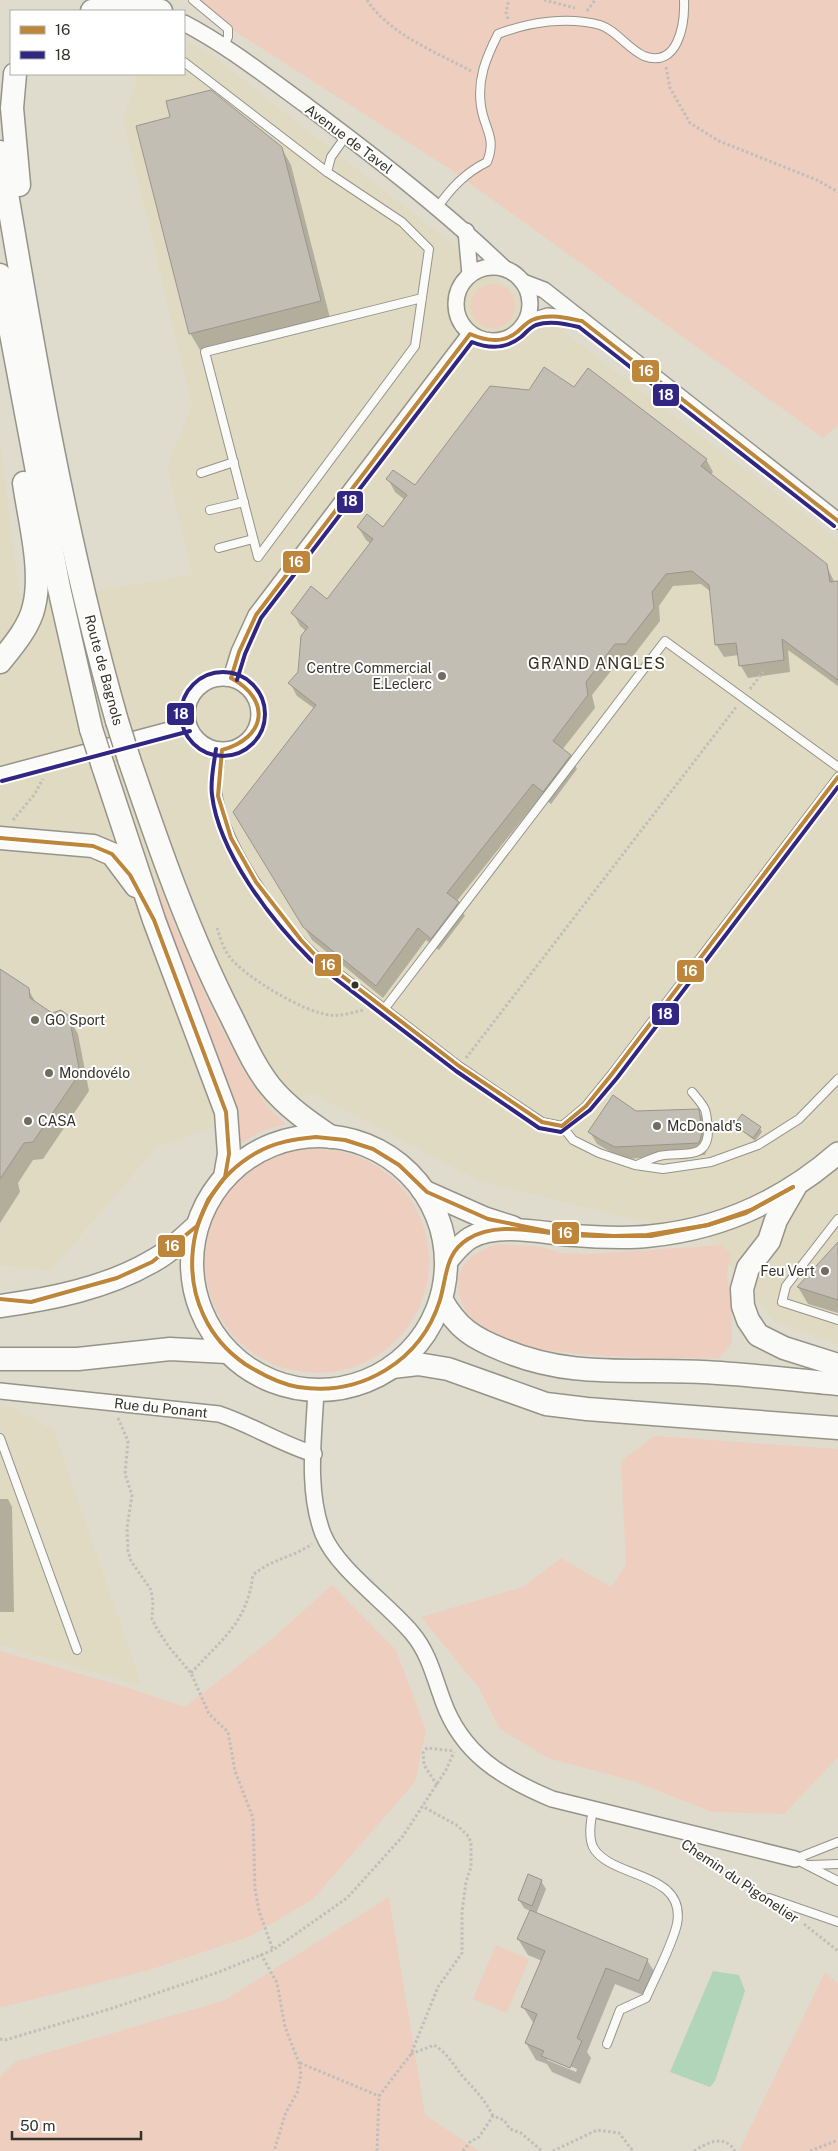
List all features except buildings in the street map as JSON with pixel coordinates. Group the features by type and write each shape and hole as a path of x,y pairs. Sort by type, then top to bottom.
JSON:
{"main road":[{"path":"119,0 157,10"},
{"path":"108,10 143,10"},
{"path":"15,75 12,108 30,326"},
{"name":"Route de Bagnols","path":"0,152 30,326 76,560 117,722 129,759 165,864 205,965 249,1052 270,1086 300,1116 331,1137"},
{"name":"Route de Bagnols","path":"0,275 59,588 91,729 154,920 226,1112 229,1154 225,1178"},
{"path":"0,662 29,620 34,606 36,580 5,308"},
{"path":"5,830 93,846 112,854 130,875 154,920"},
{"path":"308,1137 331,1137 352,1141 385,1156 408,1173 422,1190 435,1212 443,1237 446,1262 441,1299 433,1319 422,1337 408,1353 392,1367 368,1380 343,1388 316,1390 284,1385 261,1376 227,1352 207,1325 195,1293 191,1259 197,1226 208,1200 225,1178 242,1162 262,1149 284,1141 308,1137"},
{"path":"446,1262 470,1238 482,1234 520,1230 569,1235 649,1236 700,1228 734,1218 795,1187 838,1153"},
{"path":"795,1187 776,1220 769,1241 748,1268 742,1289 743,1306 748,1320 758,1335 784,1348 838,1365"},
{"path":"422,1190 485,1218 520,1230"},
{"path":"0,1306 31,1302 117,1278 152,1262 197,1226"},
{"path":"441,1299 450,1317 461,1328 484,1342 522,1358 554,1367 592,1372 702,1372 838,1384"},
{"path":"0,1359 78,1359 170,1349 227,1352"},
{"path":"392,1367 418,1364 448,1369 546,1404 587,1409 838,1428"}],"street":[{"name":"Avenue de Tavel","path":"185,24 224,46 346,136 466,231 504,268"},
{"path":"466,231 470,274"},
{"path":"582,321 548,316 525,324 514,335 500,341 490,342 470,334 457,316 455,304 457,292 470,274 481,268 492,266 504,268 515,274 523,282 544,290 838,521"},
{"path":"523,282 530,303 525,324"},
{"path":"231,678 239,652 256,615 470,334"},
{"path":"218,678 231,678 241,682 256,697 259,718 254,733 243,744 222,750 208,747 196,738 188,725 187,712 189,700 196,689 206,682 218,678"},
{"path":"0,775 188,725"},
{"path":"0,1299 31,1302"},
{"name":"Chemin du Pigonelier","path":"316,1390 314,1454 316,1508 324,1535 341,1560 412,1633 429,1657 444,1703 460,1737 484,1762 523,1787 552,1799 802,1862"},
{"name":"Rue du Ponant","path":"0,1391 219,1414 248,1424 290,1447 314,1454"}],"lane":[{"path":"193,0 228,29 228,37 224,46"},
{"path":"437,208 450,190 468,172 487,162 492,148 481,107 480,76 498,34 511,29 564,21 601,26 644,56 664,57 675,48 685,16 684,0"},
{"path":"185,63 327,172 402,222 429,249 422,298 415,346 258,557 205,352 422,298"},
{"path":"327,172 331,157 346,136"},
{"path":"201,473 234,462"},
{"path":"210,510 244,502"},
{"path":"219,548 253,539"},
{"path":"385,1008 665,641 838,767"},
{"path":"222,750 218,795 231,836 264,894 297,938 315,956 459,1066 542,1122 562,1126 573,1140 599,1153 635,1165 663,1169 711,1162 758,1145 799,1119 838,1079"},
{"path":"562,1126 586,1106 612,1074 838,777"},
{"path":"635,1165 658,1156 695,1153 705,1148 708,1142 706,1107 692,1092"},
{"path":"838,1219 786,1286 782,1302 838,1320"},
{"path":"0,1438 77,1650"},
{"path":"593,1809 591,1825 593,1846 600,1855 611,1863 652,1880 670,1894 677,1911 675,1931 646,1998 620,2010 607,2044"},
{"path":"802,1862 838,1842"},
{"path":"802,1862 838,1864"},
{"path":"802,1862 838,1881"},
{"path":"769,1898 838,1922"}],"path":[{"path":"367,0 373,9 406,35 480,76"},
{"path":"509,0 506,12 511,29"},
{"path":"587,10 595,0"},
{"path":"664,57 670,88 690,123 718,141 817,180 838,192"},
{"path":"459,1066 763,672"},
{"path":"541,756 551,762"},
{"path":"5,830 49,774"},
{"path":"216,928 228,956 245,972 288,999 311,1011 331,1016 364,1010"},
{"path":"117,1403 116,1410 128,1441 125,1474 132,1495 127,1528 128,1551 132,1561 151,1590 153,1602 152,1618 157,1629 169,1647 191,1673 209,1714 228,1732 234,1771 253,1818 255,1889 259,1911 273,1950"},
{"path":"191,1673 240,1620 250,1597 253,1575 266,1564 303,1550 324,1535"},
{"path":"0,2045 2,2039 113,2008 219,1972 273,1950 347,1898 403,1836 437,1784 460,1737"},
{"path":"437,1784 424,1765 423,1754 427,1748 454,1752"},
{"path":"377,2151 379,2096 411,2054 438,1987 462,1953 462,1912 466,1882 472,1860 471,1844 464,1831 422,1806"},
{"name":"Chemin du Pigonelier","path":"689,1848 769,1898"},
{"name":"Chemin du Pigonelier","path":"798,1920 838,1951"},
{"path":"261,1954 277,1983 285,2027 300,2063 301,2075 297,2093 286,2112 274,2151"},
{"path":"411,2054 434,2045 446,2052 465,2079 482,2094 494,2116 504,2120 510,2129 520,2133 542,2151"},
{"path":"300,2063 379,2096"},
{"path":"463,2151 470,2142 479,2137 494,2116"},
{"path":"553,2151 597,2130 619,2133 633,2151"},
{"path":"694,2151 707,2143 719,2140 730,2144 735,2151"},
{"path":"810,2151 838,2140"}],"shaded area":[{"path":"186,0 838,0 838,425 823,438 450,169"},
{"path":"185,40 213,56 598,358 838,540 838,1344 774,1322 707,1236 481,1182 312,1093 157,1147 51,1270 0,1265 0,442 21,605 192,574 167,467 192,405 123,118 139,75 185,75"},
{"path":"497,284 509,290 514,297 514,315 509,322 502,327 489,328 481,325 474,318 471,302 474,294 481,287"},
{"path":"159,888 218,1023 262,1100 286,1124 262,1131 240,1144 239,1110 153,889"},
{"path":"317,1149 349,1154 360,1158 379,1168 396,1182 410,1199 420,1218 424,1229 429,1261 424,1293 420,1304 410,1323 396,1340 379,1354 360,1364 349,1368 317,1373 285,1368 274,1364 255,1354 238,1340 224,1323 214,1304 210,1293 205,1261 210,1229 214,1218 224,1199 238,1182 255,1168 274,1158 285,1154"},
{"path":"499,1244 541,1247 562,1253 590,1254 721,1245 730,1253 727,1274 732,1306 732,1343 718,1359 603,1356 544,1350 504,1338 470,1317 462,1303 459,1289 461,1270 465,1263 479,1252"},
{"path":"0,1406 12,1407 54,1431 142,1686 0,1645"},
{"path":"654,1436 838,1449 838,1757 784,1814 712,1812 633,1781 548,1758 500,1729 479,1688 421,1617 523,1587 561,1558 611,1587 626,1565 621,1461"},
{"path":"332,1585 396,1650 426,1730 415,1782 313,1899 251,1936 149,1970 3,2007 0,2006 0,1651 126,1687 185,1707 271,1640"},
{"path":"389,1897 425,2115 479,2151 0,2151 0,2077 15,2062 225,2000"},
{"path":"496,1945 529,1959 507,2013 473,1999"},
{"path":"713,1971 739,1975 745,1991 715,2081 710,2087 670,2072"},
{"path":"825,1972 838,1984 838,2151 739,2151"}],"transit line":[{"name":"16","path":"838,521 582,321 557,317 538,318 530,321 512,336 500,340 488,340 470,334 256,615 239,652 231,678 244,687 253,697 258,707 258,718 255,728 248,737 222,750 218,796 231,838 256,882 315,955 459,1066 542,1122 562,1126 586,1106 612,1074 838,777"},
{"name":"18","path":"237,680 245,654 261,618 472,342 491,347 503,346 515,341 536,325 558,323 579,327 834,526"},
{"name":"18","path":"223,672 239,675 253,684 262,698 265,714 262,730 253,744 239,753 223,756 207,753 193,744 184,730 181,714 184,698 193,684 207,675 223,672"},
{"name":"18","path":"2,781 190,731"},
{"name":"18","path":"216,749 212,795 225,840 236,862 264,906 296,944 311,960 456,1071 539,1128 561,1132 590,1110 617,1078 838,787"},
{"name":"16","path":"0,838 93,846 112,854 130,875 154,920 226,1112 229,1154 225,1177 208,1200 197,1226 152,1262 117,1278 31,1302 0,1299"},
{"name":"16","path":"316,1137 345,1140 373,1149 399,1165 427,1192 488,1219 551,1232 614,1236 573,1235 513,1229 501,1229 478,1234 468,1239 455,1251 448,1266 440,1300 431,1322 419,1341 403,1357 386,1370 366,1380 344,1386 321,1389 284,1384 245,1364 220,1342 204,1315 194,1286 192,1256 198,1226 210,1198 230,1173 256,1153 270,1146 316,1137"},
{"name":"16","path":"708,1225 751,1210 793,1187"},
{"name":"16","path":"708,1225 746,1213 793,1187"},
{"name":"16","path":"614,1236 651,1236 708,1225"},
{"name":"16","path":"614,1236 647,1235 708,1225"}],"place":[{"name":"Centre Commercial E.Leclerc","path":"442,676"},
{"name":"GO Sport","path":"35,1020"},
{"name":"Mondovélo","path":"49,1073"},
{"name":"CASA","path":"28,1121"},
{"name":"McDonald's","path":"657,1126"},
{"name":"Feu Vert","path":"825,1271"}],"district":[{"name":"GRAND ANGLES","path":"597,663"}]}
